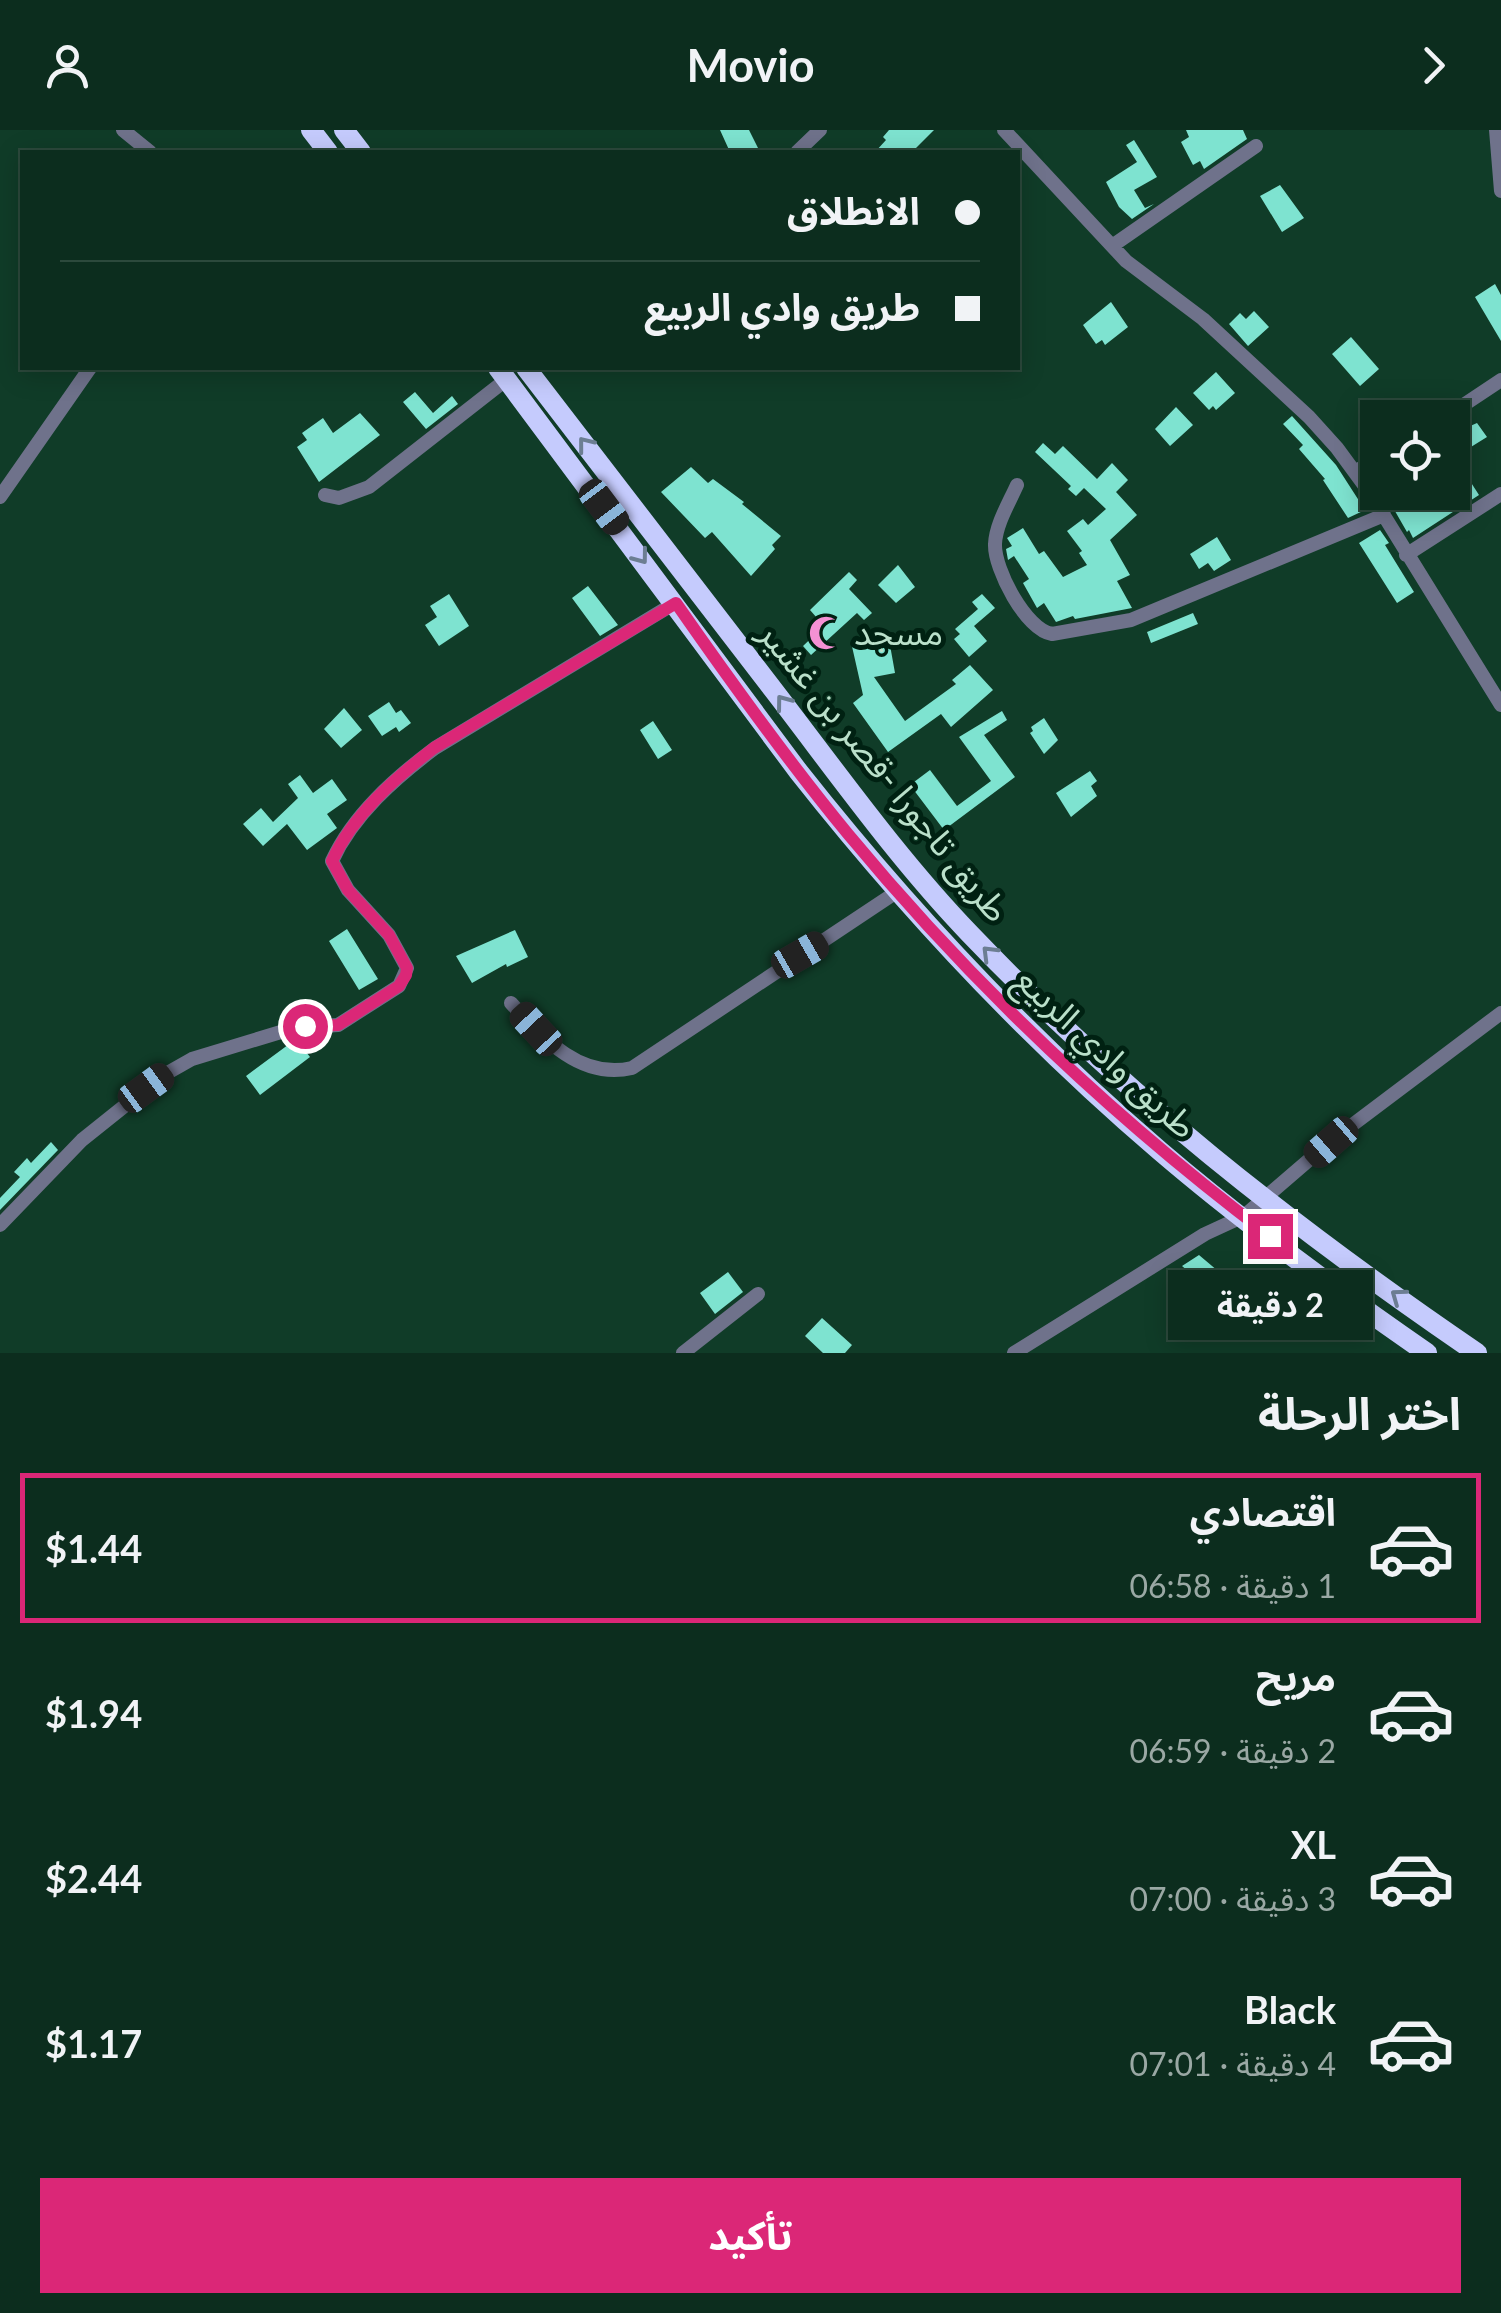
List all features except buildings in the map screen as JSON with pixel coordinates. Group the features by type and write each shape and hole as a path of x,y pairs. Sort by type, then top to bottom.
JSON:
{"highway":[{"path":"311,130 326,150"},
{"path":"344,130 359,150"},
{"name":"طريق تاجورا -قصر بن غشير","path":"534,370 915,873 970,934 1081,1044 1182,1135 1264,1200 1477,1353"},
{"name":"طريق وادي الربيع","path":"503,373 808,784 898,891 1063,1063 1160,1151 1427,1353"}],"street":[{"path":"122,130 147,150"},
{"path":"799,150 820,130"},
{"path":"1004,130 1112,246 1257,369 1309,418 1356,472 1501,705"},
{"path":"1496,130 1501,191"},
{"path":"1112,246 1256,146"},
{"path":"0,497 89,370"},
{"path":"325,496 339,498 369,487 503,373"},
{"path":"1470,401 1501,380"},
{"path":"1356,472 1360,470"},
{"path":"1017,484 999,526 996,555 1021,609 1044,633 1052,634 1131,620 1384,516"},
{"path":"1406,555 1501,494"},
{"path":"0,1225 82,1140 162,1076 192,1059 294,1028 338,1025 399,986 407,968 389,935 348,890 332,861 350,828 403,772 434,748 676,603"},
{"path":"512,1003 553,1044 588,1067 632,1068 898,891"},
{"path":"1014,1353 1205,1234 1244,1216 1331,1142 1501,1013"},
{"path":"683,1353 758,1294"}],"place":[{"name":"مسجد","path":"826,633"}],"route":[{"path":"305,1026 338,1025 399,986 406,975 407,968 389,935 348,890 332,861 350,828 403,772 434,748 676,603 750,708 849,835 950,948 1063,1063 1160,1151 1270,1236"}]}
